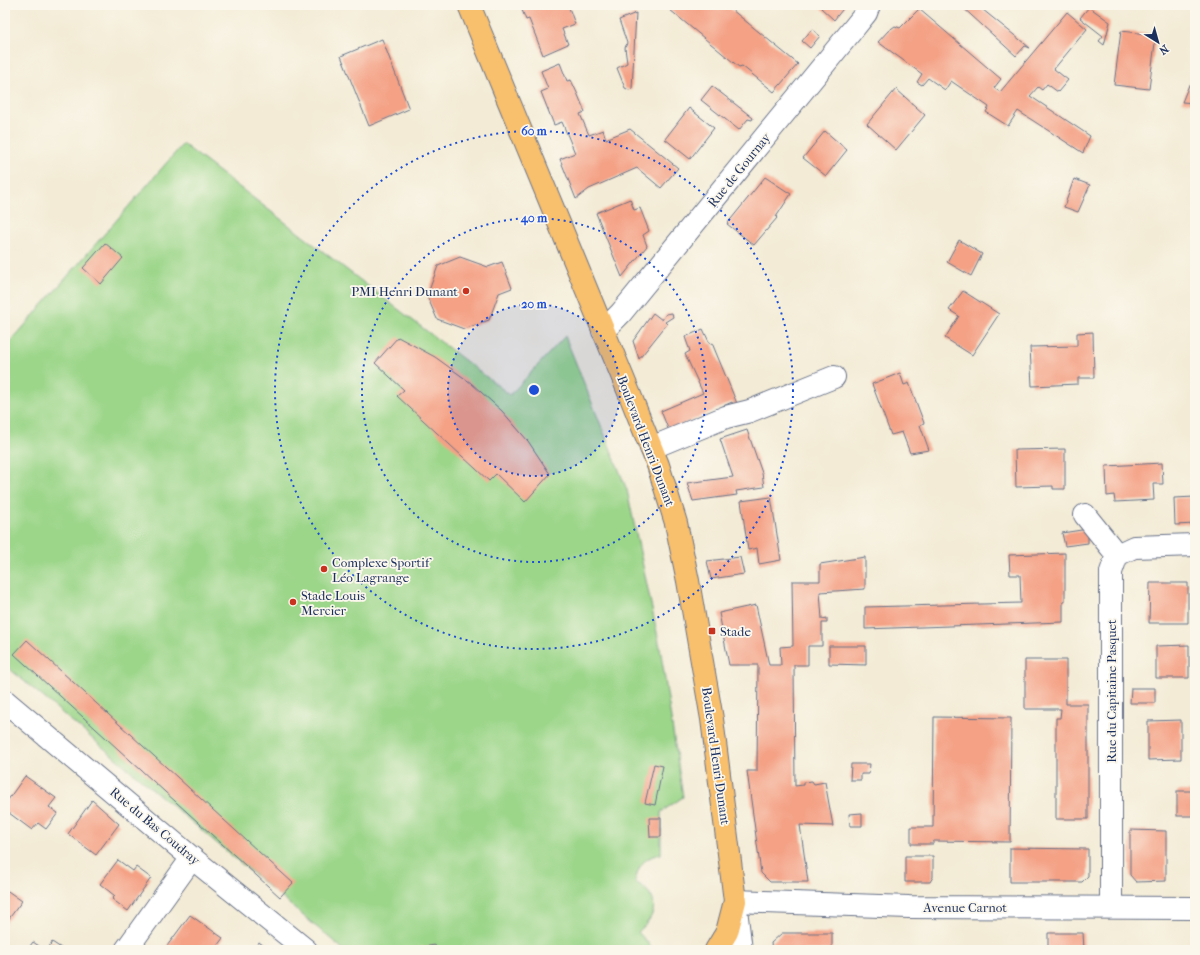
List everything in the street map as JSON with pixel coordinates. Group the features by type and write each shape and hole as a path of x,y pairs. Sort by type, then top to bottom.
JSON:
{"main road":[{"name":"Boulevard Henri Dunant","path":"469,5 651,448 676,523 688,581 712,719 735,901"},
{"path":"716,950 727,932 735,901"}],"street":[{"name":"Rue de Gournay","path":"603,331 621,313 809,84 866,13 869,5"},
{"path":"651,448 726,417 750,411 834,377"},
{"path":"1085,515 1117,555 1134,547 1195,545"},
{"name":"Rue du Capitaine Pasquet","path":"1111,907 1111,572 1117,555"},
{"name":"Rue du Bas Coudray","path":"5,700 192,858 306,950"},
{"path":"126,950 192,858"},
{"path":"735,901 741,950"},
{"name":"Avenue Carnot","path":"735,901 909,907 1195,908"}],"green space":[{"name":"Complexe Sportif Léo Lagrange","path":"183,144 510,395 565,336 627,490 660,647 683,797 661,812 661,854 650,857 643,863 638,871 635,882 643,887 653,899 654,906 650,919 638,932 654,950 344,950 5,665 5,348"}],"building":[{"path":"520,5 568,5 575,24 562,29 568,44 543,55 529,19 526,20"},
{"path":"664,5 726,5 798,64 774,92 742,66 739,67"},
{"path":"824,5 846,5 834,20 821,8"},
{"path":"960,5 977,5 1030,48 1025,46 1016,56"},
{"path":"1089,7 1110,22 1104,45 1099,41 1103,36 1080,18"},
{"path":"919,9 1001,79 994,88 1000,92 1067,12 1087,29 1054,69 1068,80 1058,92 1047,84 1042,90 1038,87 1030,96 1090,136 1083,153 1018,111 1008,126 986,112 989,107 951,81 945,90 928,78 922,85 917,82 922,74 878,42 895,26 900,28"},
{"path":"636,13 632,89 629,90 625,88 617,68 627,63 625,48 627,43 619,20"},
{"path":"812,29 820,36 810,48 802,41"},
{"path":"1121,31 1156,35 1149,89 1114,85"},
{"path":"382,39 409,109 369,126 341,56"},
{"path":"560,63 567,81 571,80 585,112 580,114 589,135 603,130 606,139 630,129 678,168 661,188 637,168 589,189 576,199 560,159 575,153 562,122 554,125 541,92 548,89 541,71"},
{"path":"1189,85 1195,86 1195,103 1182,102"},
{"path":"712,86 753,118 752,120 748,119 739,130 701,100"},
{"path":"896,89 925,115 896,150 867,124"},
{"path":"689,108 714,128 690,159 665,139"},
{"path":"825,131 847,150 826,176 803,158"},
{"path":"765,177 791,194 776,217 777,218 754,245 727,224"},
{"path":"1074,179 1090,185 1078,212 1064,207"},
{"path":"630,199 634,210 640,208 649,231 643,235 647,246 622,277 596,213"},
{"path":"959,240 982,254 971,276 947,262"},
{"path":"105,243 123,258 101,284 83,268"},
{"name":"PMI Henri Dunant","path":"460,257 488,267 502,262 512,288 499,293 489,320 464,329 437,319 427,296 438,266"},
{"path":"963,291 999,314 972,355 945,338 959,316 949,310"},
{"path":"653,313 662,320 666,314 672,313 673,317 665,322 667,324 639,359 633,341"},
{"path":"703,329 710,344 712,343 738,406 734,407 732,402 669,431 661,411 703,393 685,354 690,351 685,337"},
{"path":"1093,332 1094,378 1078,378 1078,384 1032,386 1030,347 1077,346 1077,333"},
{"path":"398,337 435,357 471,383 502,411 528,441 550,474 525,502 496,474 489,481 397,396 404,390 375,363"},
{"path":"900,373 904,385 909,383 924,423 920,425 929,450 910,453 902,432 891,435 872,384"},
{"path":"747,430 762,473 764,487 736,491 737,495 693,501 687,483 733,477 720,439"},
{"path":"1065,449 1065,489 1053,489 1053,486 1016,487 1015,450"},
{"path":"1162,463 1163,484 1153,484 1154,500 1115,502 1114,495 1107,496 1106,466"},
{"path":"771,497 781,560 759,564 757,548 748,550 741,501"},
{"path":"1195,497 1195,524 1175,525 1174,498"},
{"path":"1088,529 1088,543 1065,546 1062,533"},
{"path":"1065,553 1065,602 1063,602 1063,622 865,629 865,607 1021,603 1020,575 1010,575 1009,555"},
{"path":"740,557 744,574 711,579 707,561"},
{"path":"865,557 865,589 820,592 822,619 827,618 827,623 822,623 822,646 808,646 808,665 794,665 795,786 803,785 803,782 812,781 814,784 825,782 833,826 800,825 808,882 770,882 761,873 747,771 757,771 758,665 729,665 719,613 756,605 769,665 781,665 780,647 793,646 792,581 820,581 820,564"},
{"path":"1150,583 1188,583 1188,623 1149,623"},
{"path":"27,640 293,883 280,897 14,654"},
{"path":"1189,645 1189,678 1156,678 1156,646"},
{"path":"829,646 866,646 866,665 829,664"},
{"path":"1025,660 1066,660 1066,704 1088,704 1088,819 1056,819 1056,718 1060,718 1061,709 1025,709"},
{"path":"1131,688 1155,688 1155,703 1130,703"},
{"path":"934,717 1011,718 1010,842 933,841 933,844 911,844 911,827 933,827"},
{"path":"1181,720 1181,759 1148,760 1148,721"},
{"path":"654,764 663,766 655,805 645,803"},
{"path":"851,764 870,764 869,774 861,774 861,780 850,780"},
{"path":"25,776 56,798 49,807 58,813 46,829 38,823 32,830 5,810 5,804"},
{"path":"1177,791 1195,791 1195,816 1177,816"},
{"path":"92,800 119,824 96,855 68,834"},
{"path":"862,813 862,826 850,826 849,814"},
{"path":"649,818 661,818 661,837 650,837"},
{"path":"1130,830 1166,831 1166,881 1136,882 1130,875"},
{"path":"1010,848 1088,849 1088,876 1082,882 1010,882"},
{"path":"905,856 933,856 933,877 930,882 905,882"},
{"path":"118,860 133,871 136,867 151,878 128,911 112,899 115,896 100,884"},
{"path":"5,889 22,901 5,924"},
{"path":"190,915 223,938 214,950 172,950 167,946"},
{"path":"782,933 832,933 832,950 772,950 771,943"},
{"path":"1048,933 1083,933 1084,950 1048,950"},
{"path":"33,942 45,950 35,950 30,946"},
{"path":"52,942 64,950 47,950"},
{"path":"259,942 269,950 253,950"},
{"path":"435,945 436,950 411,950 411,949"},
{"path":"1090,948 1127,948 1127,950 1090,950"}],"place":[{"name":"PMI Henri Dunant","path":"466,291"},
{"name":"Complexe Sportif Léo Lagrange","path":"324,569"},
{"name":"Stade Louis Mercier","path":"293,602"},
{"name":"Stade","path":"712,631"}]}
